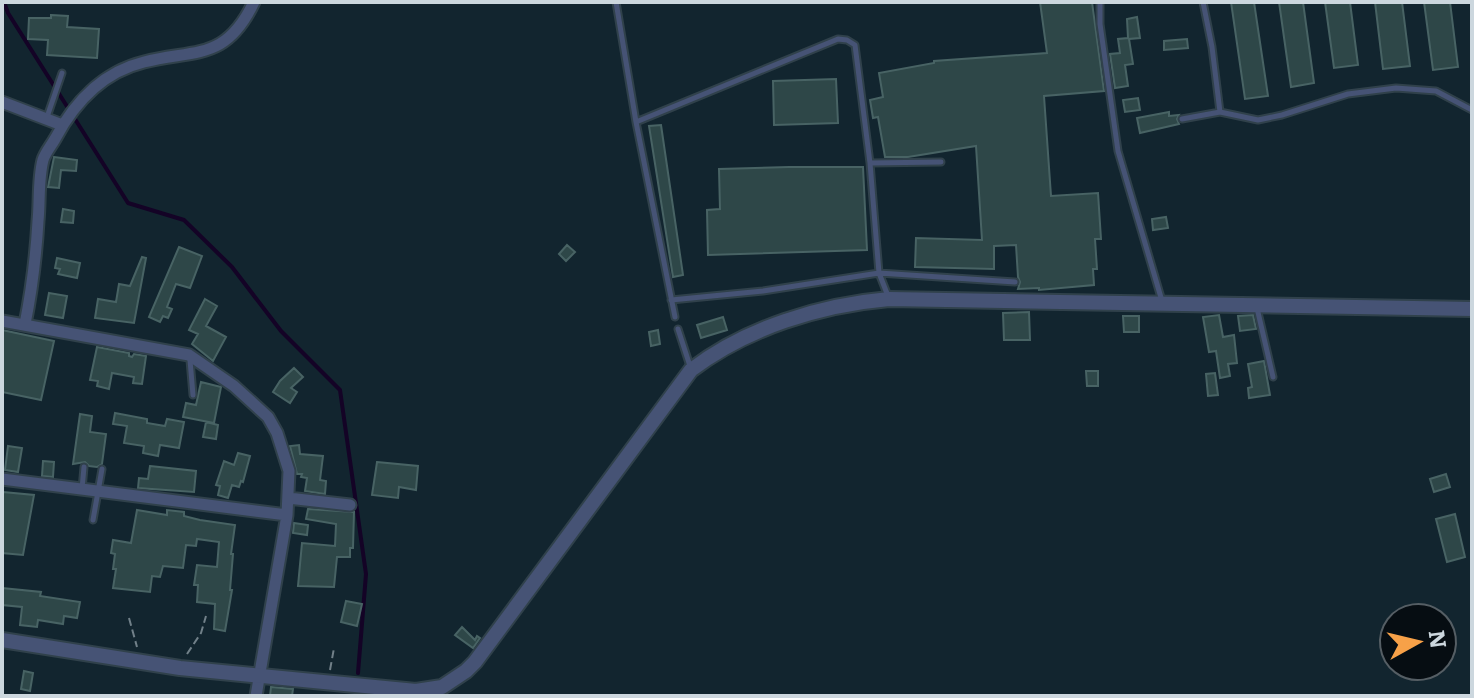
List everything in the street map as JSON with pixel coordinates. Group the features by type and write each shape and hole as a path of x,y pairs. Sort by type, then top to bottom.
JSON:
{"street":[{"path":"25,324 35,279 43,160 62,125 80,100 112,73 144,61 170,59 212,48 229,38 244,22 254,2"},
{"path":"2,102 62,125"},
{"path":"2,640 143,663 259,677 378,689 425,690 442,687 466,671 691,370 720,348 781,324 855,302 889,299 1472,309"},
{"path":"2,321 189,355 234,386 268,417 277,433 289,471 288,498 275,597 256,696"},
{"path":"2,479 178,506 287,515"},
{"path":"288,498 350,505"}],"lane":[{"path":"616,2 636,122 675,317"},
{"path":"1100,2 1100,24 1118,151 1164,306"},
{"path":"1203,2 1220,112"},
{"path":"636,122 838,39 855,45 870,163 879,273 889,299"},
{"path":"47,119 62,73"},
{"path":"1182,119 1220,112 1258,120 1348,94 1396,88 1436,91 1472,110"},
{"path":"870,163 941,162"},
{"path":"671,300 763,291 879,273 1015,282"},
{"path":"1256,307 1273,377"},
{"path":"678,329 691,370"},
{"path":"189,355 193,395"},
{"path":"82,490 84,467"},
{"path":"93,520 102,469"}],"path":[{"path":"180,668 201,633 206,616"},
{"path":"129,618 143,663"},
{"path":"327,682 334,648"}],"building":[{"path":"1040,2 1092,2 1104,91 1044,96 1051,196 1098,193 1101,239 1095,239 1097,269 1093,269 1094,285 1018,289 1016,245 994,246 994,269 915,267 916,238 982,240 976,146 908,157 885,157 878,117 873,118 870,100 883,97 879,73 934,61 1047,53"},
{"path":"1231,2 1254,2 1268,96 1245,99"},
{"path":"1279,2 1303,2 1314,83 1291,87"},
{"path":"1325,2 1350,2 1358,65 1334,68"},
{"path":"1375,2 1402,2 1410,66 1383,69"},
{"path":"1424,2 1450,2 1458,67 1433,70"},
{"path":"51,15 68,16 67,27 99,29 97,58 47,55 48,40 28,39 29,18 51,18"},
{"path":"1137,17 1140,38 1129,39 1133,64 1125,65 1128,86 1115,88 1110,54 1120,53 1118,39 1128,38 1127,19"},
{"path":"1187,39 1188,48 1164,50 1164,41"},
{"path":"836,79 838,123 774,125 773,81"},
{"path":"1138,98 1140,110 1125,112 1123,100"},
{"path":"1169,112 1169,116 1179,115 1179,124 1140,133 1137,118"},
{"path":"661,125 683,275 673,277 649,126"},
{"path":"54,157 77,160 76,171 61,170 59,188 48,187"},
{"path":"863,167 867,250 708,255 707,210 720,209 719,169"},
{"path":"63,209 74,211 73,223 61,222"},
{"path":"1166,217 1168,228 1153,230 1152,219"},
{"path":"567,245 575,252 566,261 559,254"},
{"path":"179,247 202,256 190,288 176,284 167,307 172,309 168,318 163,316 160,322 149,317"},
{"path":"142,257 146,258 134,323 95,318 98,299 116,302 119,284 130,286"},
{"path":"57,258 80,263 77,278 58,274 60,269 55,268"},
{"path":"49,293 67,296 63,318 45,315"},
{"path":"205,299 217,306 206,326 226,337 213,361 192,344 198,334 189,330"},
{"path":"1029,312 1030,340 1004,340 1003,313"},
{"path":"1219,315 1223,337 1234,335 1237,363 1228,364 1230,376 1220,378 1216,351 1209,352 1203,317"},
{"path":"1253,315 1256,329 1240,331 1238,316"},
{"path":"1123,316 1139,316 1139,332 1124,332"},
{"path":"723,317 727,330 701,338 697,325"},
{"path":"2,330 54,341 41,400 2,392"},
{"path":"658,330 660,344 651,346 649,332"},
{"path":"97,347 129,353 132,357 134,354 146,356 142,384 133,383 134,377 112,373 109,389 97,386 98,381 90,380"},
{"path":"1264,361 1270,395 1249,398 1248,388 1252,387 1248,364"},
{"path":"294,368 303,377 291,388 297,392 290,403 273,392"},
{"path":"1086,371 1098,371 1098,386 1087,386"},
{"path":"1215,373 1218,395 1208,396 1206,374"},
{"path":"201,382 221,387 214,423 183,417 186,403 196,405"},
{"path":"115,413 165,426 167,419 184,422 179,448 160,445 158,456 143,453 144,446 124,443 127,426 113,424"},
{"path":"80,414 92,416 90,432 106,434 102,464 97,467 85,462 73,464"},
{"path":"206,422 218,425 216,439 203,437"},
{"path":"299,445 300,454 323,456 320,480 326,481 325,494 305,491 307,478 297,474 290,446"},
{"path":"8,446 22,448 18,472 5,470"},
{"path":"238,453 250,456 243,482 239,487 232,485 228,498 218,495 220,486 216,485 224,461 234,465"},
{"path":"43,461 54,462 53,477 42,476"},
{"path":"377,462 418,466 416,490 399,487 398,498 372,495"},
{"path":"150,466 196,471 194,492 138,488 139,478 148,479"},
{"path":"1446,474 1450,487 1434,492 1430,479"},
{"path":"3,492 34,495 23,555 2,553"},
{"path":"308,509 354,512 353,548 350,548 350,557 337,557 334,587 298,586 302,543 335,546 336,524 306,519"},
{"path":"137,510 167,515 167,510 184,512 184,516 235,525 231,554 232,590 225,631 214,629 215,604 197,602 198,585 194,585 197,565 217,567 219,542 197,539 196,546 186,545 183,568 163,566 160,577 152,576 150,592 113,588 116,569 113,569 115,554 111,553 113,540 131,543"},
{"path":"1455,514 1465,557 1447,562 1436,519"},
{"path":"294,523 308,525 307,535 293,533"},
{"path":"2,588 41,592 40,596 80,602 77,618 64,616 63,624 38,620 37,627 20,625 22,607 2,605"},
{"path":"346,601 362,604 357,626 341,622"},
{"path":"462,627 475,640 477,636 480,638 473,648 455,635"},
{"path":"24,671 33,673 30,691 21,689"},
{"path":"271,687 293,689 292,696 270,696"}],"waterway":[{"path":"4,2 128,203 184,220 232,267 281,331 340,390 366,574 358,673"}]}
